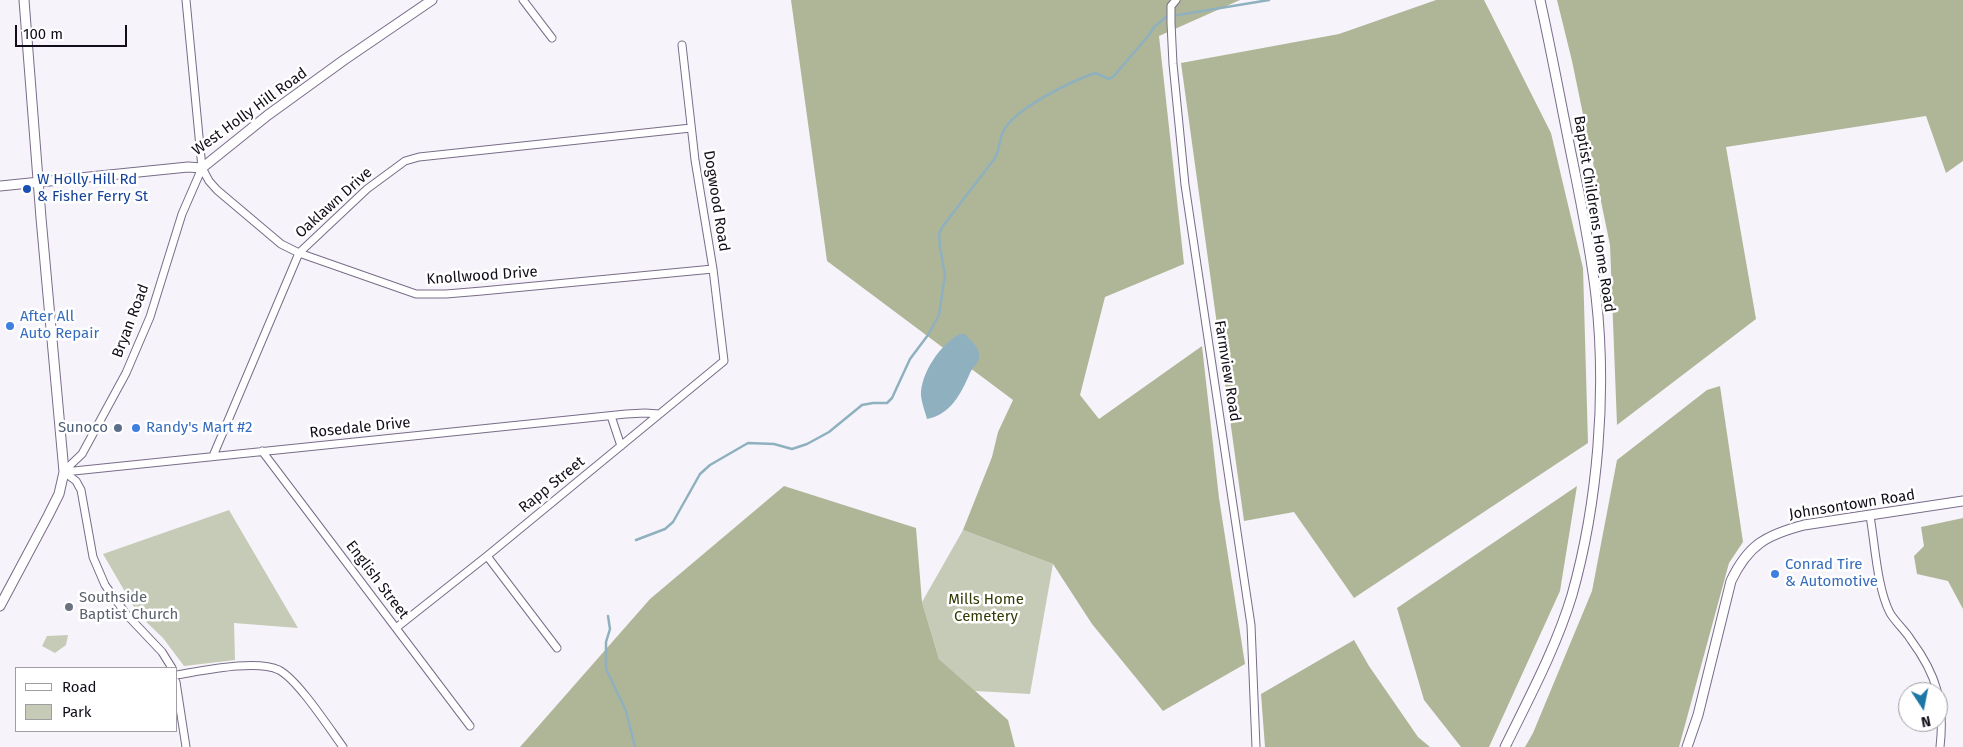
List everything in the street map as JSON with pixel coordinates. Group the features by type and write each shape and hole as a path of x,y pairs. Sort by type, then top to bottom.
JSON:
{"street":[{"path":"0,606 59,494 64,472 24,0"},
{"path":"186,0 202,168"},
{"name":"West Holly Hill Road","path":"0,186 188,167 202,168 276,109 432,0"},
{"path":"523,0 552,38"},
{"name":"Farmview Road","path":"1176,0 1171,6 1171,23 1173,64 1185,185 1251,625 1256,747"},
{"name":"Baptist Childrens Home Road","path":"1505,747 1556,638 1571,596 1590,514 1595,478 1599,413 1599,348 1596,296 1585,224 1540,0"},
{"name":"Dogwood Road","path":"682,44 691,128 713,270 724,361"},
{"name":"Oaklawn Drive","path":"213,456 299,253 366,189 405,161 418,157 691,128"},
{"name":"Knollwood Drive","path":"202,168 209,181 217,190 276,240 299,253 416,294 482,291 713,270"},
{"name":"Bryan Road","path":"64,472 82,454 126,373 150,317 182,214 202,168"},
{"name":"Rapp Street","path":"396,628 487,556 724,361"},
{"name":"Rosedale Drive","path":"64,472 611,416 645,413 659,414"},
{"path":"611,416 621,446"},
{"name":"English Street","path":"262,451 470,726"},
{"path":"64,472 76,480 81,490 94,557 105,585 126,614 162,652 171,667"},
{"name":"Johnsontown Road","path":"1687,747 1698,715 1726,598 1738,565 1756,545 1782,530 1804,525 1963,501"},
{"path":"1870,516 1886,601 1898,624 1923,657 1933,674 1943,721 1940,747"},
{"path":"487,556 557,648"},
{"path":"178,675 250,666 270,667 279,670 294,682 343,747"},
{"path":"178,695 186,747"}],"green space":[{"path":"791,0 1240,0 1159,36 1184,264 1105,297 1080,395 1099,419 1202,346 1219,498 1245,664 1163,711 1092,624 1053,564 963,530 992,457 998,432 1013,400 827,261"},
{"path":"1436,0 1484,0 1551,133 1583,268 1588,443 1354,598 1294,512 1244,521 1181,63 1339,34"},
{"path":"1557,0 1963,0 1963,161 1946,173 1926,116 1726,147 1756,319 1617,425 1610,245 1572,61"},
{"path":"1720,386 1743,542 1729,563 1679,747 1525,747 1533,733 1592,591 1617,460 1707,390"},
{"path":"784,486 916,528 922,602 939,659 1008,720 1015,747 520,747 650,599"},
{"path":"1577,486 1560,591 1489,747 1461,747 1424,700 1397,608"},
{"path":"229,510 298,628 234,623 235,660 184,666 163,638 138,614 103,554"},
{"path":"1963,518 1963,609 1948,581 1917,574 1914,556 1924,546 1921,527"},
{"name":"Mills Home Cemetery","path":"963,530 1053,564 1030,694 975,691 939,659 922,602"},
{"path":"68,635 66,645 55,653 42,646 47,636"},
{"path":"1354,640 1369,666 1418,737 1430,747 1265,747 1261,694"}],"water":[{"path":"960,334 965,334 975,345 979,353 979,359 954,402 942,413 927,419 921,396 924,378 939,352 953,338"}],"waterway":[{"path":"636,540 665,529 673,522 700,474 710,465 748,443 774,444 792,449 807,444 829,432 862,405 887,403 892,398 910,359 928,335 939,315 945,275 939,233 995,158 1003,132 1018,114 1058,89 1095,73 1109,79 1113,77 1154,27 1166,17 1269,0"},
{"path":"608,616 610,629 606,642 606,669 626,711 635,747"}],"place":[{"name":"W Holly Hill Rd & Fisher Ferry St","path":"27,189"},
{"name":"After All Auto Repair","path":"10,326"},
{"name":"Sunoco","path":"118,428"},
{"name":"Randy's Mart #2","path":"136,428"},
{"name":"Conrad Tire & Automotive","path":"1775,574"},
{"name":"Southside Baptist Church","path":"69,607"}]}
